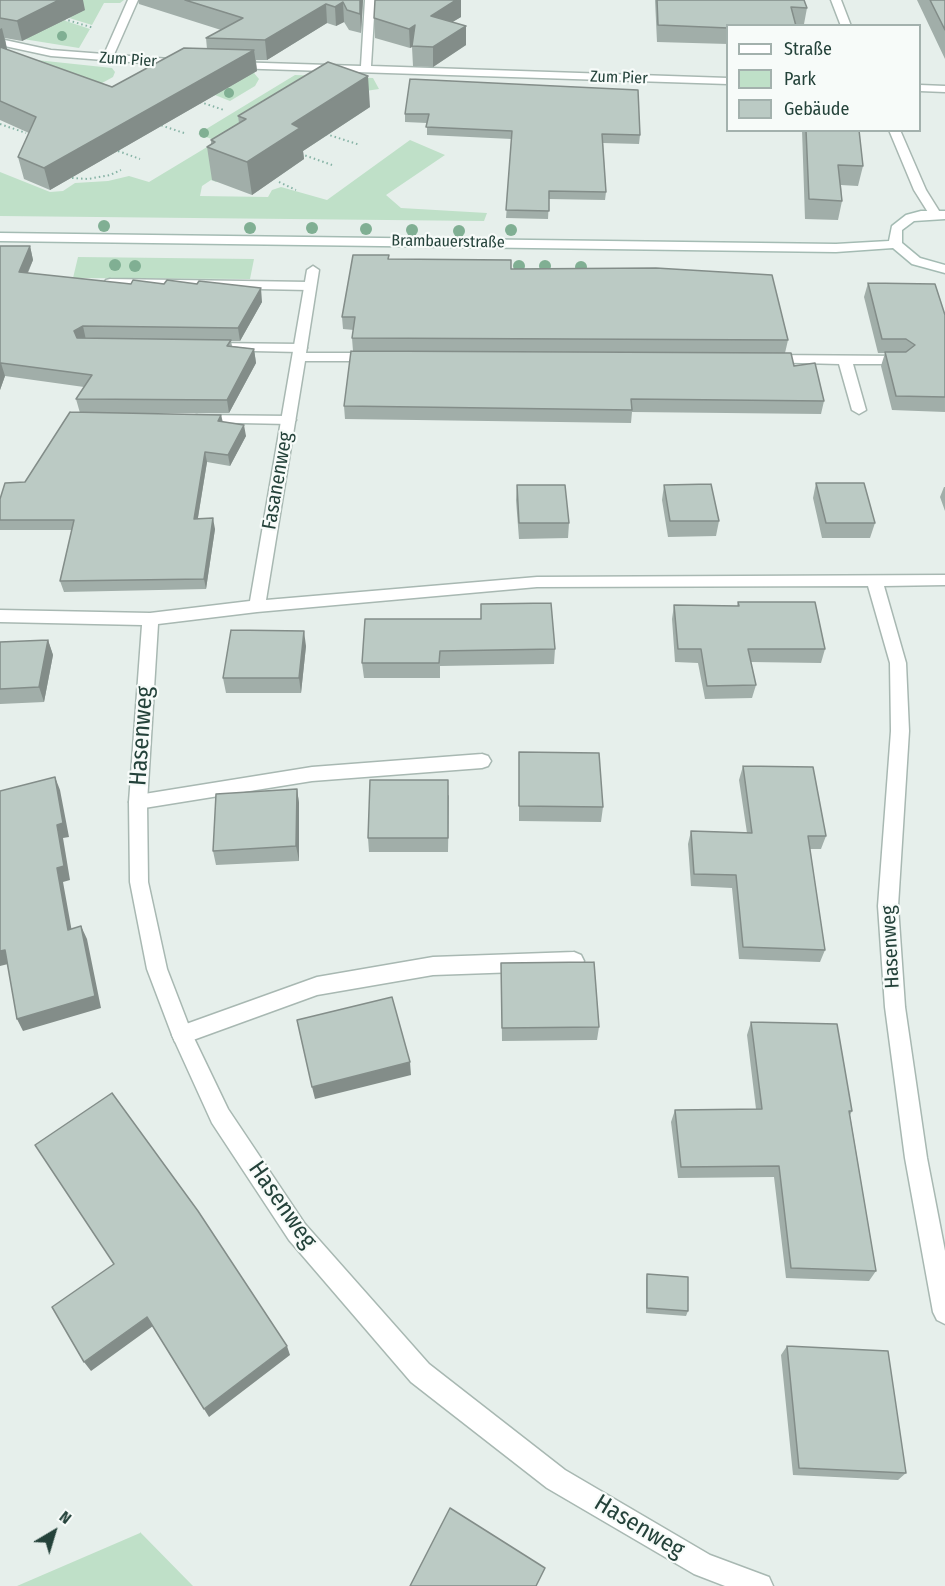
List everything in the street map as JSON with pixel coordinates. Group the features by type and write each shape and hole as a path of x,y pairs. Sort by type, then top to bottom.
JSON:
{"street":[{"path":"107,59 133,0"},
{"path":"366,69 370,0"},
{"path":"836,0 845,24"},
{"name":"Zum Pier","path":"0,42 51,52 107,59 198,64"},
{"name":"Zum Pier","path":"220,64 726,81"},
{"path":"921,88 945,89"},
{"path":"895,132 920,190 940,214"},
{"path":"940,214 910,218 901,223 896,230 896,244 916,261 945,269"},
{"name":"Brambauerstraße","path":"0,237 825,248 896,244"},
{"name":"Fasanenweg","path":"257,606 313,270"},
{"path":"110,283 309,286"},
{"path":"193,347 394,357"},
{"path":"751,359 902,360"},
{"path":"845,359 859,410"},
{"path":"184,419 289,420"},
{"path":"0,616 150,619 257,606 537,582 945,580"},
{"name":"Hasenweg","path":"874,582 898,663 900,731 888,906 895,1007 916,1158 945,1312"},
{"name":"Hasenweg","path":"150,619 138,802 139,882 157,969 182,1035 220,1116 297,1232 420,1374 556,1479 703,1565 760,1586"},
{"path":"138,802 312,774 482,761"},
{"path":"182,1035 317,986 433,966 574,961"}],"path":[{"path":"62,18 91,27 120,29"},
{"path":"197,100 224,110"},
{"path":"157,123 184,133"},
{"path":"0,124 26,133"},
{"path":"322,133 360,145"},
{"path":"118,151 140,159"},
{"path":"297,153 332,165"},
{"path":"72,177 88,179 110,175 121,170"},
{"path":"279,182 296,190"}],"green space":[{"path":"68,0 124,0 120,3 104,3 92,25 46,11"},
{"path":"54,17 90,29 79,48 17,38 0,25"},
{"path":"27,59 112,68 115,72 113,77 73,99"},
{"path":"152,70 254,73 259,79 255,86 230,101"},
{"path":"295,75 373,78 379,89 359,92 216,182 211,180 202,186 200,196 268,197 272,190 281,187 327,200 410,140 445,155 386,195 401,208 487,213 484,221 0,216 0,172 50,192 63,191 75,183 108,181 129,176 149,182 217,141 198,134"},
{"path":"78,257 254,259 250,279 73,278"},
{"path":"140,1533 193,1586 17,1586"}],"building":[{"path":"0,0 59,0 17,21 0,18"},
{"path":"185,0 360,0 360,14 347,10 343,2 335,7 326,4 265,40 206,38 243,18"},
{"path":"375,0 456,0 431,16 466,26 433,47 412,46 415,25 409,29 374,18"},
{"path":"657,0 804,0 807,8 791,7 795,24 726,24 726,28 658,25"},
{"path":"930,0 945,0 945,30"},
{"path":"0,47 112,87 184,48 254,50 44,168 18,157 36,117 0,101"},
{"path":"328,62 368,76 292,124 300,128 247,162 207,147 215,142 211,140 246,119 238,116"},
{"path":"410,79 638,90 640,135 602,134 606,192 549,191 549,211 506,210 512,131 426,127 429,114 405,114"},
{"path":"806,132 859,132 863,166 838,165 842,201 809,199"},
{"path":"0,246 30,246 19,272 131,284 133,280 164,284 167,280 261,288 238,328 83,326 74,331 77,338 231,340 227,346 254,349 227,400 76,399 92,375 1,363 0,365"},
{"path":"353,255 389,255 388,259 511,260 511,269 656,268 772,275 788,340 352,338 355,317 342,317"},
{"path":"868,283 935,284 945,315 945,397 896,396 885,352 906,352 915,345 906,339 882,339"},
{"path":"351,351 791,353 794,366 815,363 824,401 631,399 632,410 344,406"},
{"path":"70,412 221,415 218,421 244,425 228,455 205,452 194,519 213,518 204,579 60,581 74,520 0,520 0,499 5,483 25,482"},
{"path":"816,483 864,483 875,523 826,523"},
{"path":"711,484 719,521 670,521 664,485"},
{"path":"517,485 565,485 569,523 519,523"},
{"path":"738,602 815,602 825,649 748,649 756,685 707,686 701,649 678,649 674,605 739,606"},
{"path":"551,603 555,649 440,651 439,663 362,663 365,619 481,619 481,604"},
{"path":"231,630 304,631 299,678 223,678"},
{"path":"48,640 39,687 0,689 0,642"},
{"path":"519,752 599,753 603,807 519,806"},
{"path":"743,766 813,767 826,836 808,836 825,950 743,947 736,875 694,874 691,831 752,833"},
{"path":"55,777 63,823 57,825 64,866 57,868 68,930 81,926 95,996 17,1019 5,950 0,951 0,791"},
{"path":"370,780 448,780 448,838 368,838"},
{"path":"297,789 296,846 213,851 216,794"},
{"path":"594,962 599,1027 502,1028 501,963"},
{"path":"392,997 410,1062 312,1087 297,1020"},
{"path":"751,1022 837,1024 876,1271 791,1268 779,1166 681,1167 675,1110 762,1109"},
{"path":"112,1093 198,1211 287,1346 204,1409 147,1317 84,1362 52,1307 114,1264 35,1145"},
{"path":"647,1274 688,1277 688,1311 647,1308"},
{"path":"787,1346 888,1351 906,1473 799,1468"},
{"path":"450,1508 545,1568 536,1586 410,1586"}]}
